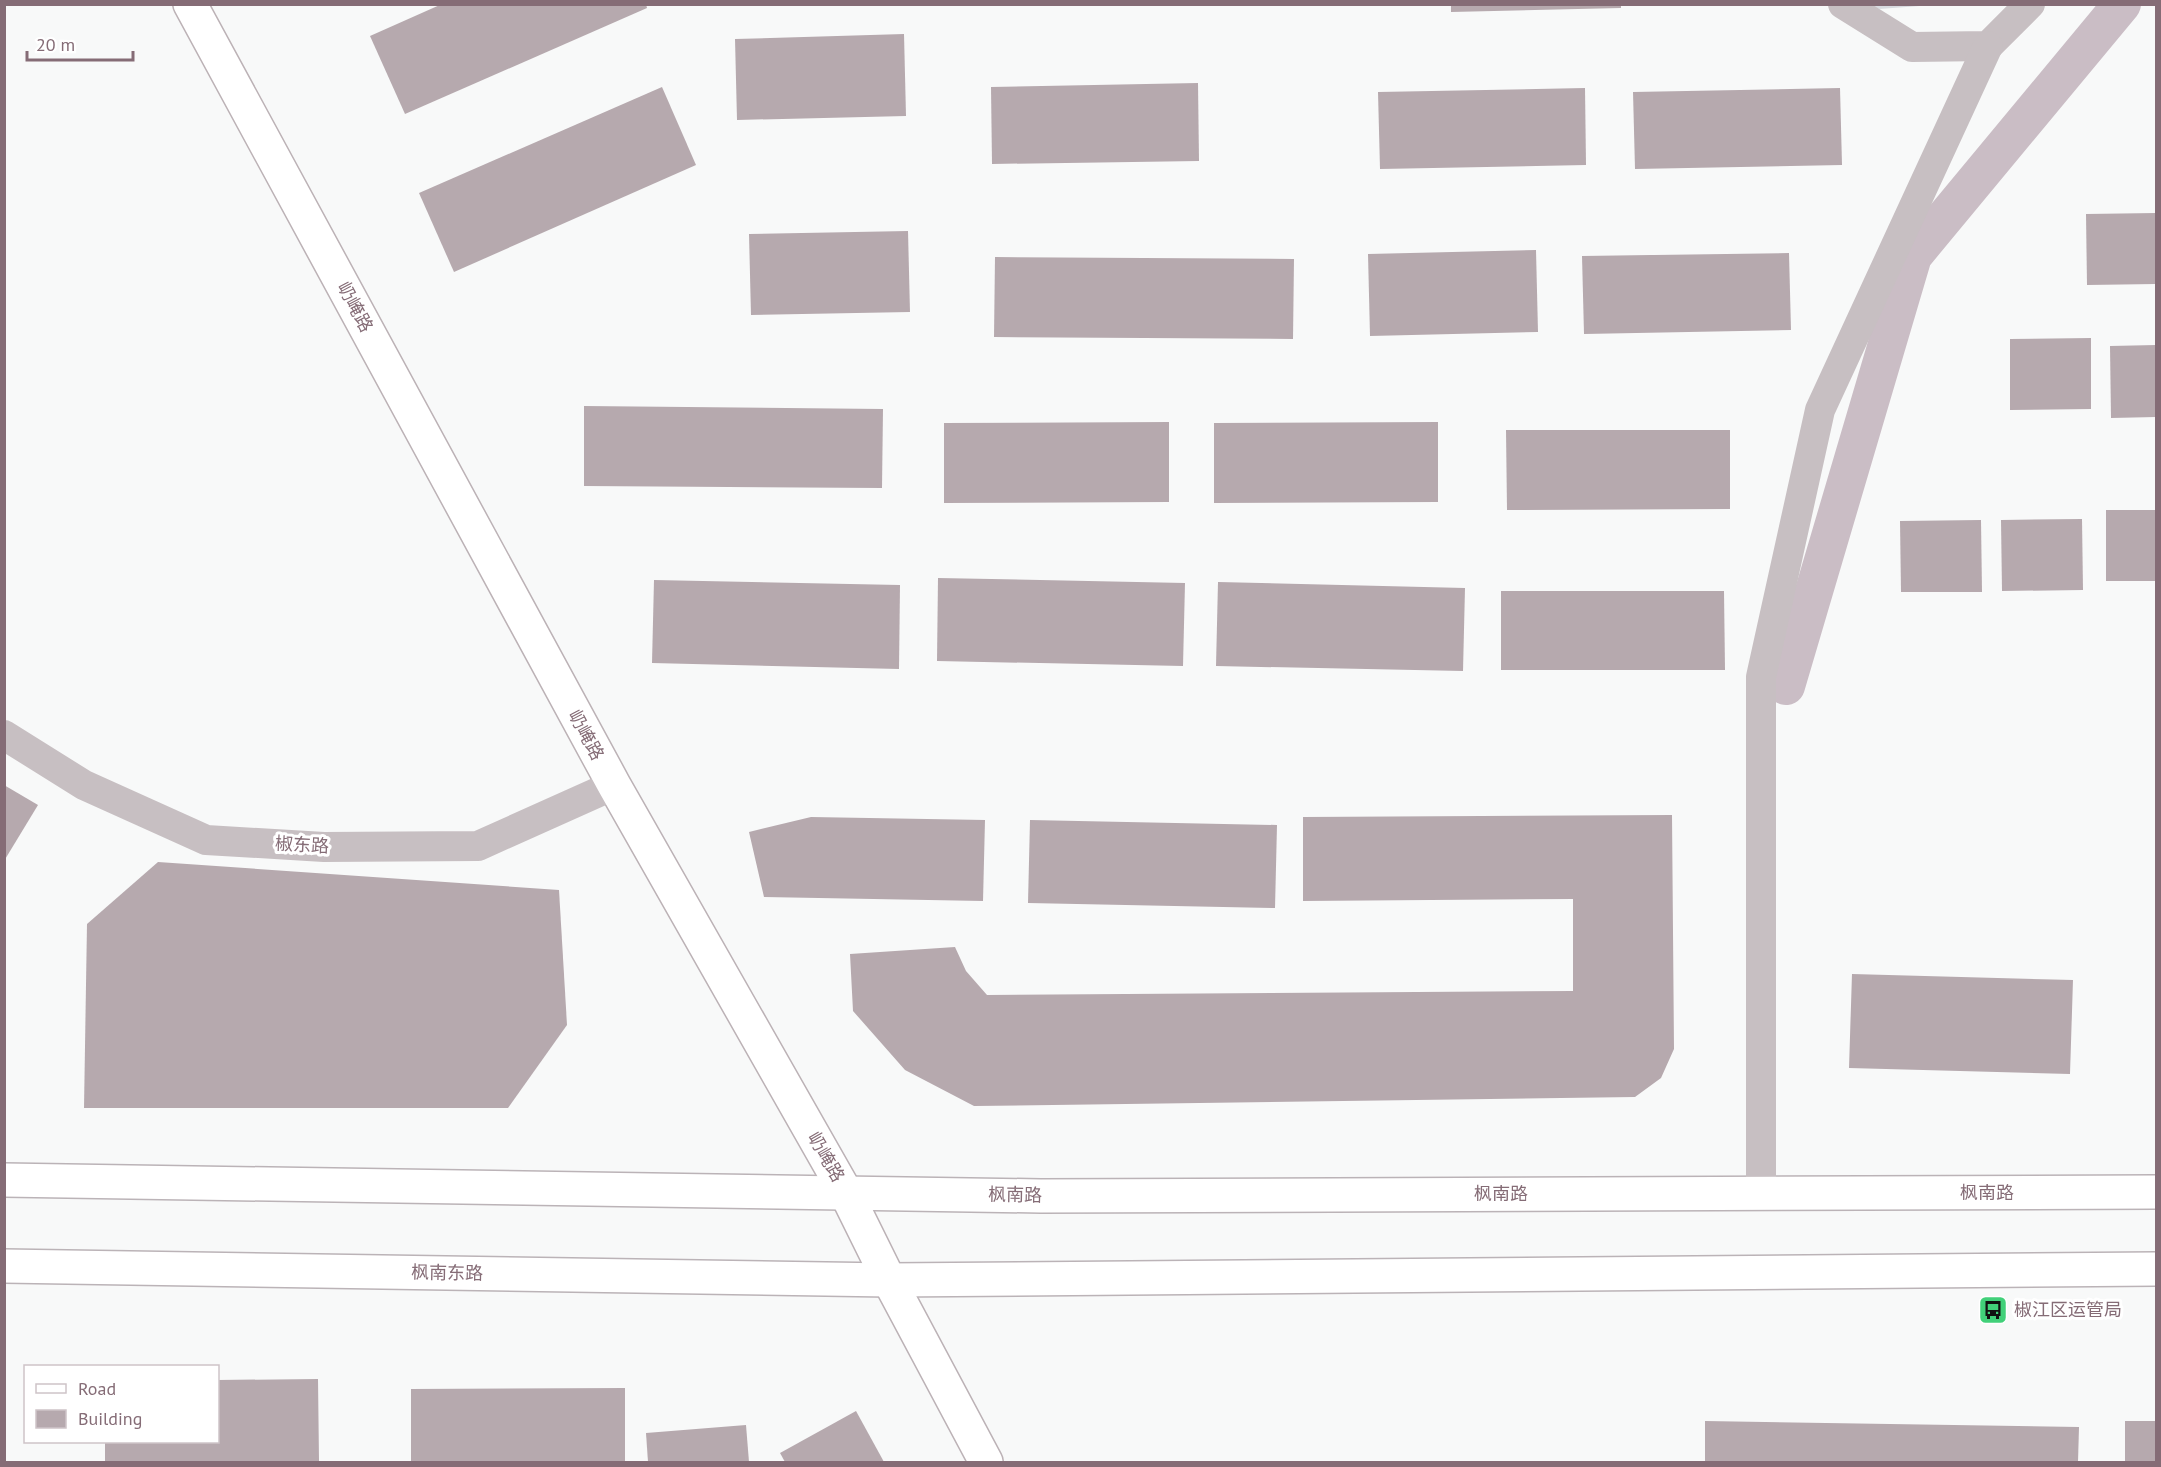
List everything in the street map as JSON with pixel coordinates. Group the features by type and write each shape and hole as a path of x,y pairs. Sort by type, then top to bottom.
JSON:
{"main road":[{"name":"屷崦路","path":"190,4 614,785 846,1193 889,1280 986,1462"},
{"name":"枫南路","path":"4,1180 1041,1196 2157,1192"},
{"name":"枫南东路","path":"4,1266 889,1280"},
{"path":"889,1280 2157,1269"}],"street":[{"path":"1843,4 1912,47 1988,46"},
{"path":"1761,1193 1761,677 1820,410 1988,46 2030,4"},
{"name":"椒东路","path":"4,735 84,785 206,840 324,847 478,846 614,785"}],"shaded area":[{"path":"1870,5 1933,5 1879,9"}],"building":[{"path":"442,4 646,4 647,8 405,114 370,36"},
{"path":"1451,4 1621,4 1621,8 1451,12"},
{"path":"904,34 906,116 737,120 735,39"},
{"path":"1198,83 1199,161 992,164 991,87"},
{"path":"662,87 696,165 454,272 419,193"},
{"path":"1585,88 1586,165 1380,169 1378,92"},
{"path":"1840,88 1842,165 1635,169 1633,92"},
{"path":"2156,213 2156,284 2087,285 2086,214"},
{"path":"908,231 910,312 751,315 749,234"},
{"path":"1536,250 1538,332 1370,336 1368,254"},
{"path":"1789,253 1791,330 1584,334 1582,256"},
{"path":"995,257 1294,259 1293,339 994,337"},
{"path":"2091,338 2091,409 2010,410 2010,339"},
{"path":"2156,345 2156,417 2111,418 2110,346"},
{"path":"584,406 883,409 882,488 584,486"},
{"path":"1169,422 1169,502 944,503 944,423"},
{"path":"1438,422 1438,502 1214,503 1214,423"},
{"path":"1506,430 1730,430 1730,509 1507,510"},
{"path":"2106,510 2156,510 2156,581 2106,581"},
{"path":"2082,519 2083,590 2002,591 2001,520"},
{"path":"1981,520 1982,592 1901,592 1900,521"},
{"path":"938,578 1185,583 1183,666 937,661"},
{"path":"654,580 900,585 899,669 652,663"},
{"path":"1218,582 1465,588 1463,671 1216,666"},
{"path":"1501,591 1724,591 1725,670 1501,670"},
{"path":"4,785 38,805 4,861"},
{"path":"1672,815 1674,1049 1661,1078 1635,1097 974,1106 905,1070 853,1011 850,954 955,947 966,971 987,995 1573,991 1573,899 1303,901 1303,817"},
{"path":"811,817 985,820 983,901 764,897 749,832"},
{"path":"1030,820 1277,825 1275,908 1028,903"},
{"path":"158,862 559,890 567,1025 508,1108 84,1108 87,924"},
{"path":"1852,974 2073,980 2070,1074 1849,1068"},
{"path":"318,1379 319,1461 105,1462 105,1443 219,1443 219,1380"},
{"path":"625,1388 625,1462 411,1462 411,1389"},
{"path":"856,1411 884,1462 785,1462 780,1453"},
{"path":"1705,1421 2079,1427 2078,1462 1705,1462"},
{"path":"2125,1421 2156,1421 2156,1462 2125,1462"},
{"path":"746,1425 749,1462 648,1462 646,1433"}],"waterway":[{"path":"1786,686 1913,256 2122,4"}],"place":[{"name":"椒江区运管局","path":"1993,1310"}]}
